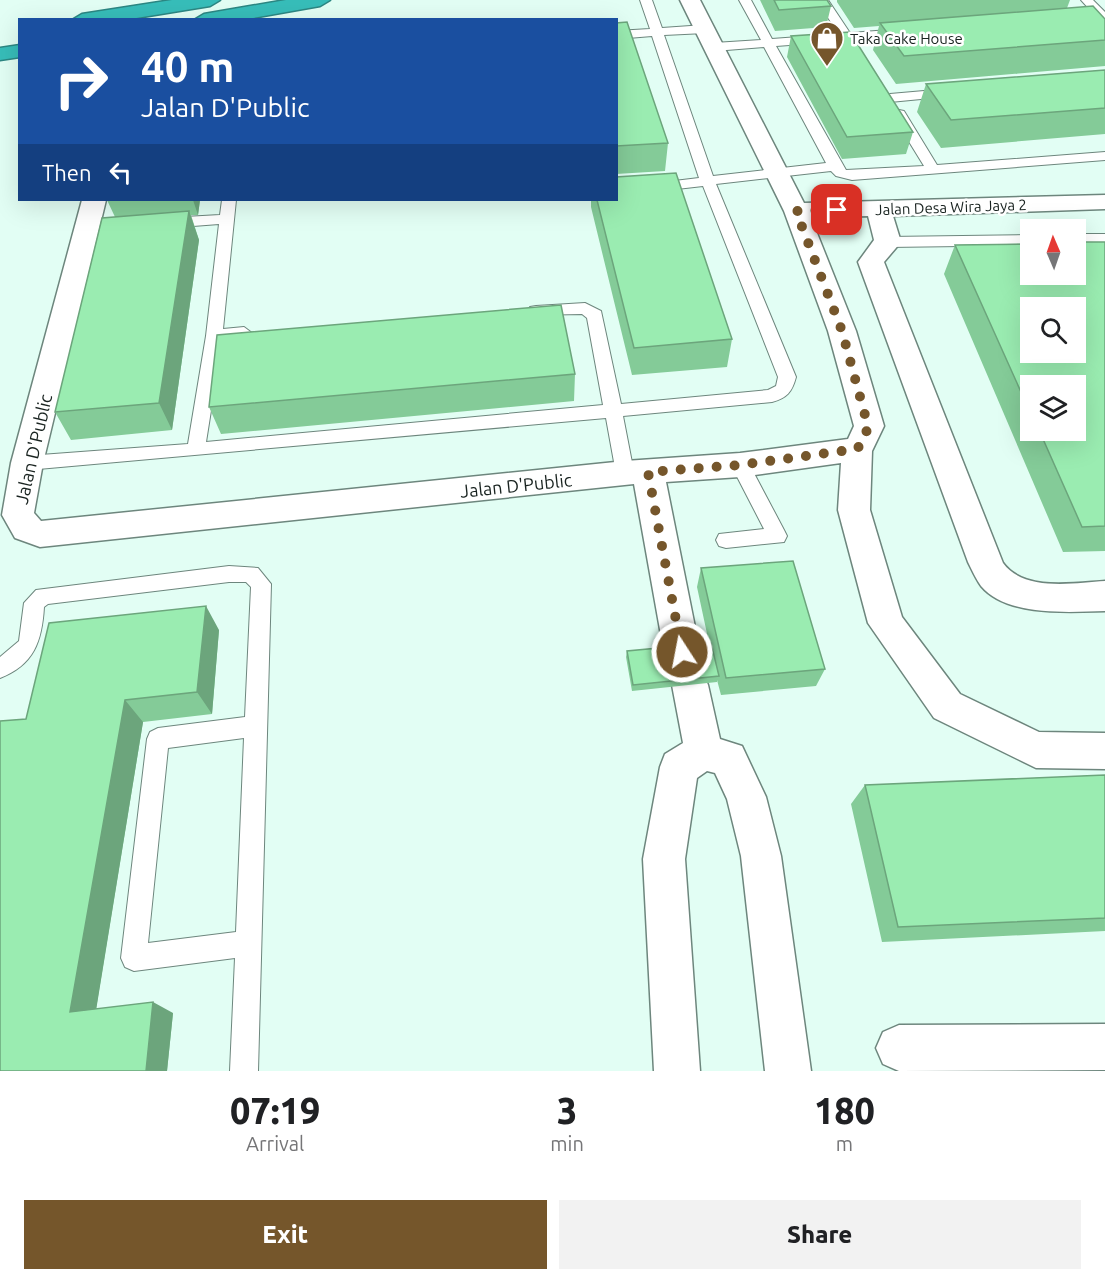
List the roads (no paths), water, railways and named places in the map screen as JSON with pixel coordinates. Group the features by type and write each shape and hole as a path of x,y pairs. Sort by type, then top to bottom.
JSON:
{"highway":[{"path":"95,18 210,0"},
{"path":"216,18 320,0"},
{"path":"0,54 18,51"}],"street":[{"path":"690,0 778,171 796,211 842,331 868,426 864,440 857,449 854,510 886,623 947,706 1036,750 1105,751"},
{"name":"Jalan D'Public","path":"94,201 93,229 27,463 18,514 27,529 40,534 637,472 740,465 857,449"},
{"name":"Jalan Desa Wira Jaya 2","path":"796,211 1105,202"},
{"path":"878,209 888,242 880,248 871,262 985,562 995,579 1013,590 1050,597 1105,596"},
{"path":"842,331 897,327"},
{"path":"637,472 686,668 704,752"},
{"path":"677,1071 664,859 669,817 680,767 704,752 728,759 746,797 761,856 788,1071"},
{"path":"899,1048 1105,1047"}],"lane":[{"path":"27,463 196,450 772,396 784,389 787,377 707,179 646,0"},
{"path":"745,0 834,166 842,173 852,176 1105,156"},
{"path":"822,0 859,55"},
{"path":"1087,0 1102,19"},
{"path":"618,35 657,32 769,43 917,32"},
{"path":"933,170 887,94 958,93"},
{"path":"618,192 676,186 707,179 834,166"},
{"path":"196,450 214,336 229,201"},
{"path":"157,224 227,219"},
{"path":"1086,239 1105,239"},
{"path":"888,242 1020,240"},
{"path":"519,312 585,308 596,315 612,410 637,472"},
{"path":"214,336 262,332"},
{"path":"726,540 777,536 740,465"},
{"path":"0,668 18,659 30,645 34,603 43,596 229,574 251,574 261,584 244,1071"},
{"path":"249,943 134,958 158,739 256,726"}],"place":[{"name":"Taka Cake House","path":"827,67"}]}
